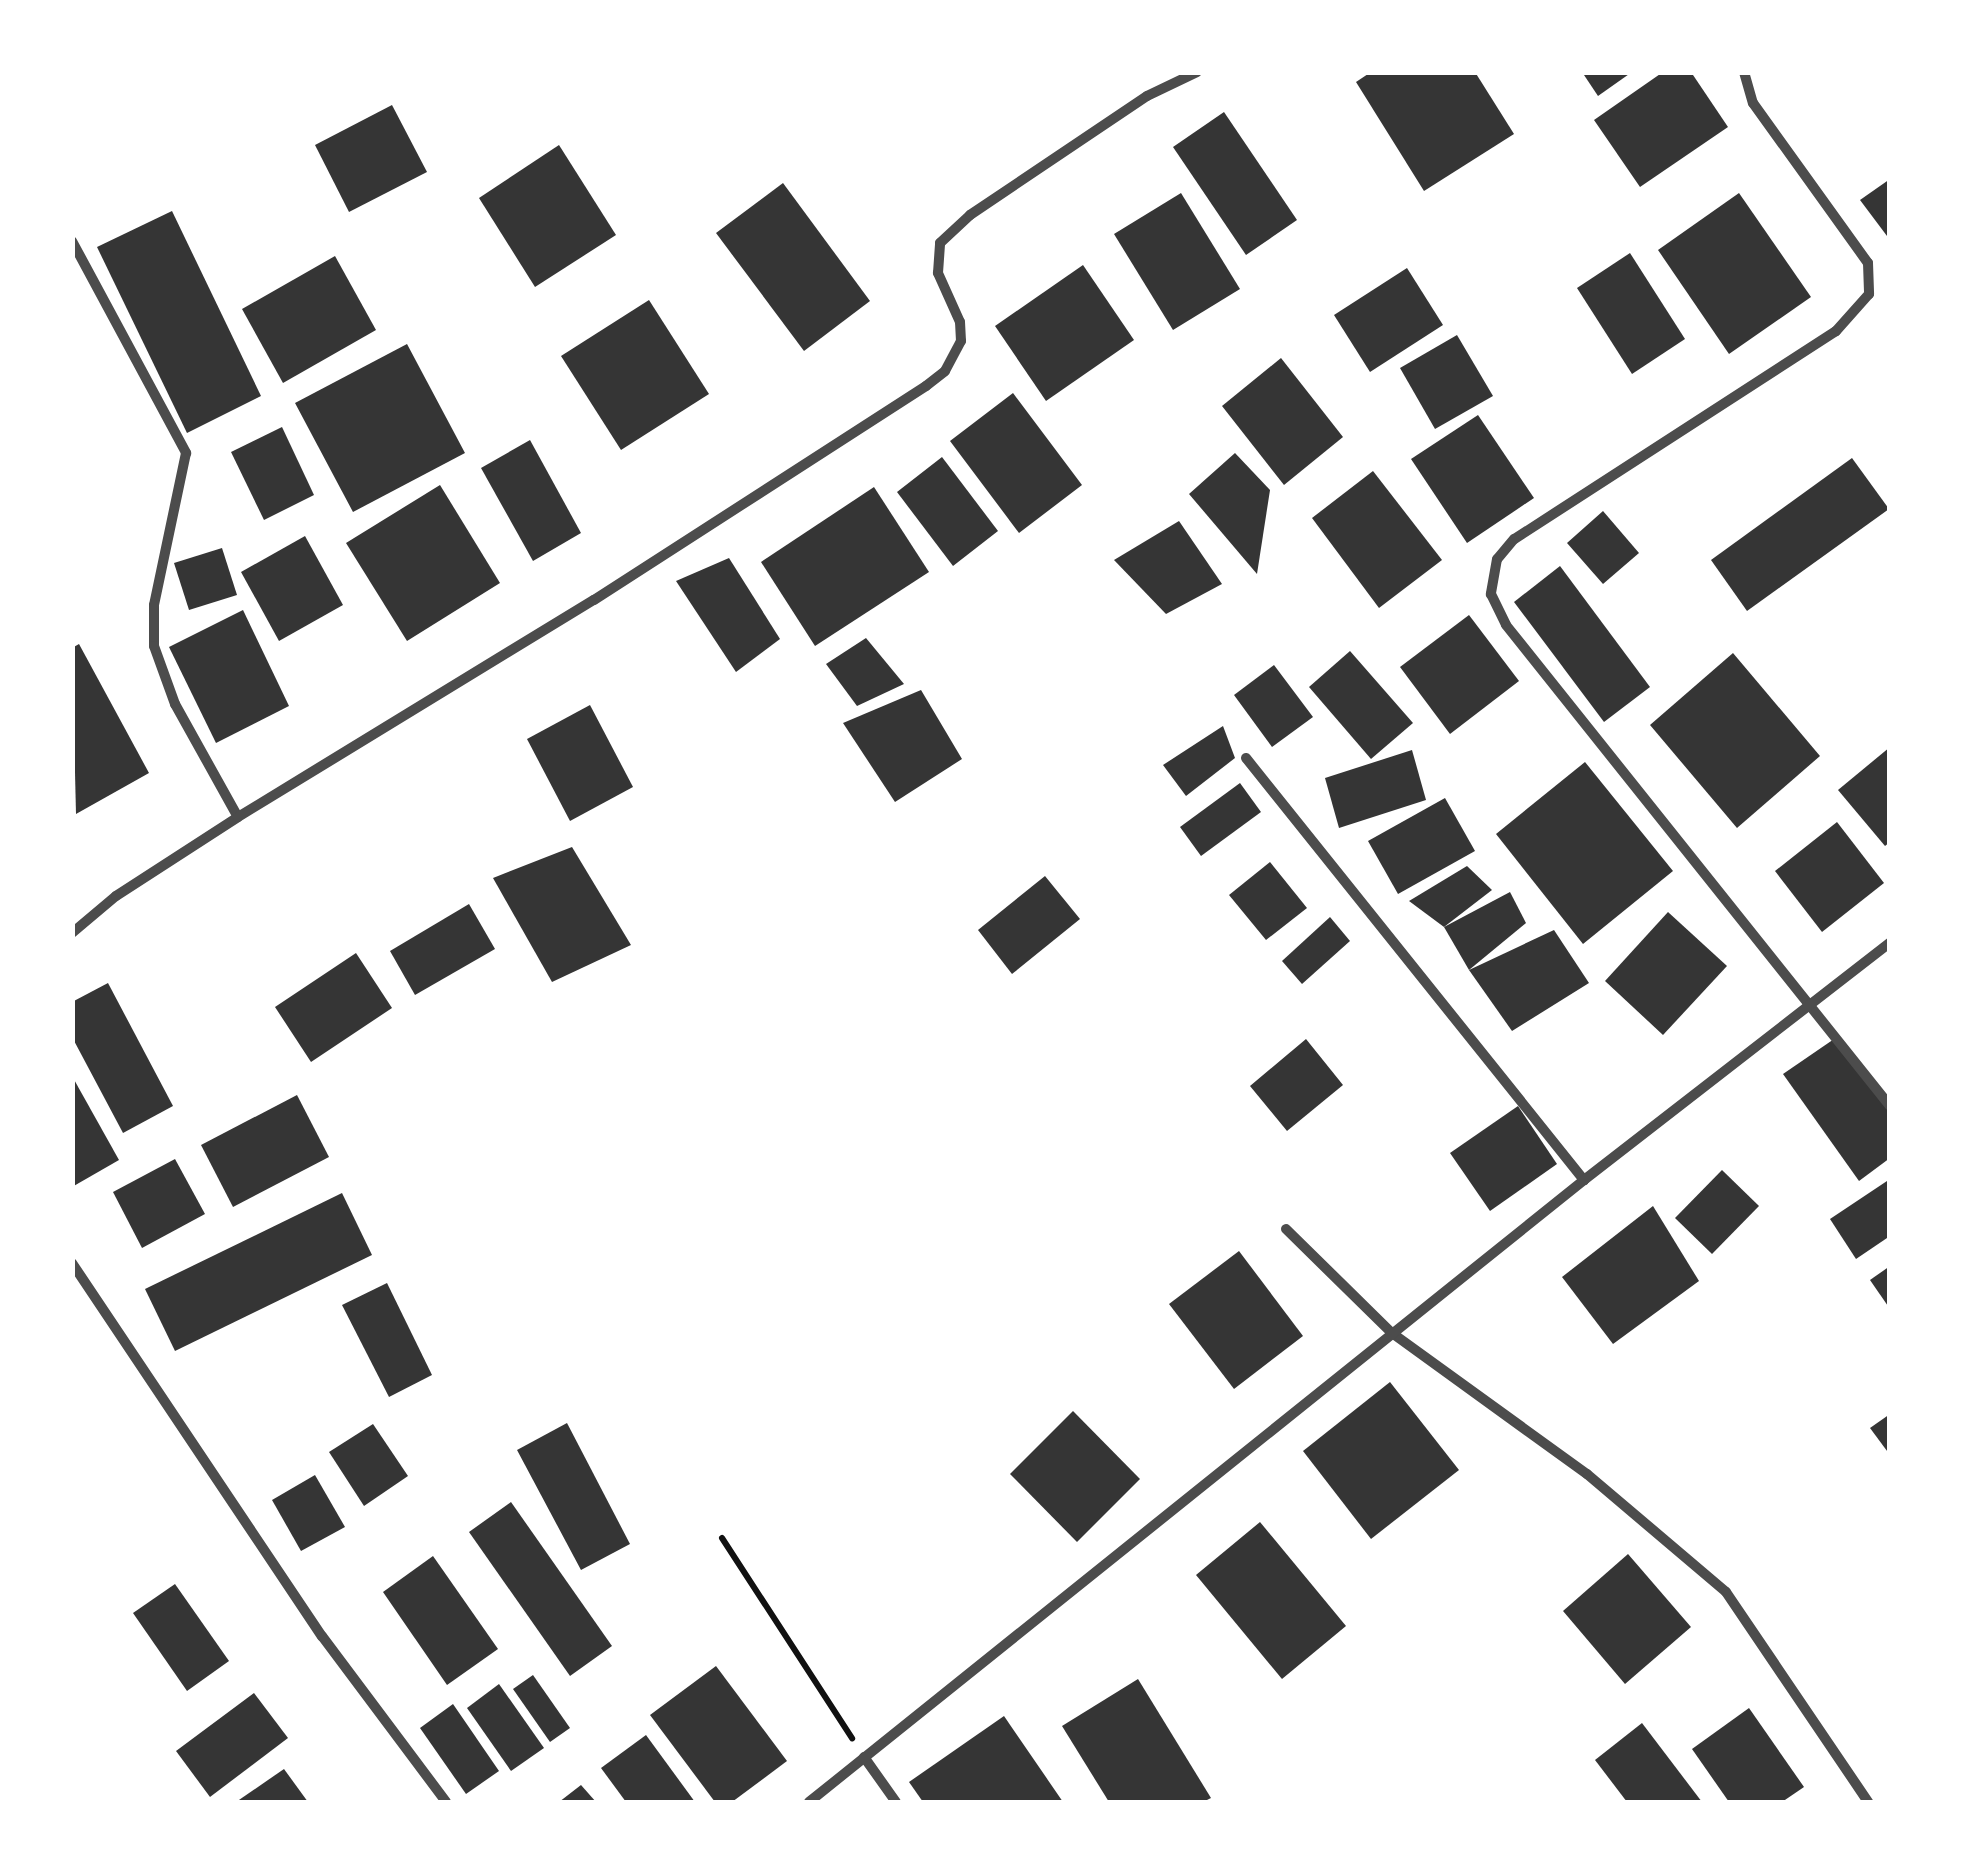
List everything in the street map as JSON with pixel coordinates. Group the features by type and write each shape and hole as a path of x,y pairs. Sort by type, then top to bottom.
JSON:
{"street":[{"path":"72,933 116,896 238,817 594,600 926,386 945,371 961,341 960,322 938,273 940,244 970,215 1147,96 1197,72"},
{"path":"1744,72 1753,103 1868,263 1868,294 1836,331 1514,539 1496,559 1491,594 1506,625 1890,1106"},
{"path":"72,241 186,452 154,605 154,646 176,704 238,817"},
{"path":"1246,758 1584,1180"},
{"path":"809,1802 1584,1180 1890,943"},
{"path":"1286,1229 1392,1333 1616,1497 1726,1592 1868,1802"},
{"path":"72,1263 322,1636 446,1802"},
{"path":"864,1757 896,1802"}],"path":[{"path":"722,1538 864,1757"}],"building":[{"path":"1371,72 1475,72 1514,134 1424,191 1356,82"},
{"path":"1582,72 1632,72 1598,96"},
{"path":"1663,72 1691,72 1728,127 1640,187 1594,120"},
{"path":"392,105 427,172 349,212 315,145"},
{"path":"1224,112 1297,220 1246,255 1173,147"},
{"path":"559,145 616,235 535,287 479,198"},
{"path":"1890,179 1890,240 1860,200"},
{"path":"783,183 870,301 804,351 716,233"},
{"path":"1181,193 1240,289 1173,330 1114,234"},
{"path":"1739,193 1811,297 1729,354 1658,250"},
{"path":"172,211 261,396 187,433 97,247"},
{"path":"1630,253 1685,339 1632,374 1577,288"},
{"path":"335,256 376,330 283,383 242,309"},
{"path":"1083,265 1134,340 1046,401 995,326"},
{"path":"1407,268 1443,325 1370,372 1334,315"},
{"path":"649,300 709,394 621,450 561,356"},
{"path":"1457,335 1493,396 1435,429 1400,368"},
{"path":"407,344 465,453 353,512 295,403"},
{"path":"1281,358 1343,437 1284,485 1222,406"},
{"path":"1013,393 1082,485 1019,533 950,441"},
{"path":"1478,415 1534,498 1467,543 1411,459"},
{"path":"282,427 314,495 264,520 231,452"},
{"path":"530,440 581,533 533,561 481,468"},
{"path":"1235,453 1270,490 1257,574 1189,494"},
{"path":"942,457 998,531 953,566 897,492"},
{"path":"1852,458 1889,509 1747,611 1711,560"},
{"path":"1373,471 1442,560 1379,608 1312,518"},
{"path":"440,485 500,583 407,641 346,543"},
{"path":"874,487 929,572 815,646 761,562"},
{"path":"1603,511 1639,553 1603,584 1567,543"},
{"path":"1179,521 1222,584 1166,614 1114,560"},
{"path":"305,536 343,605 279,641 241,572"},
{"path":"222,548 237,595 189,610 174,563"},
{"path":"729,558 780,639 736,672 676,581"},
{"path":"1560,566 1650,687 1604,722 1514,602"},
{"path":"243,610 289,706 216,743 169,647"},
{"path":"1469,615 1519,681 1450,734 1400,667"},
{"path":"866,638 904,684 857,706 826,664"},
{"path":"79,644 149,773 76,814 72,648"},
{"path":"1350,651 1413,723 1371,759 1309,687"},
{"path":"1733,653 1820,756 1737,828 1650,725"},
{"path":"1274,665 1313,717 1272,747 1234,695"},
{"path":"921,690 962,759 895,802 843,723"},
{"path":"590,705 633,787 570,821 527,739"},
{"path":"1223,726 1235,758 1186,796 1163,765"},
{"path":"1890,747 1890,842 1885,846 1838,790"},
{"path":"1412,750 1426,800 1339,828 1325,778"},
{"path":"1585,762 1673,871 1583,944 1496,834"},
{"path":"1240,783 1261,812 1201,856 1180,827"},
{"path":"1445,798 1475,851 1398,894 1368,841"},
{"path":"1837,822 1884,883 1822,932 1775,871"},
{"path":"572,847 631,945 552,982 493,878"},
{"path":"1270,862 1307,908 1266,940 1229,895"},
{"path":"1467,866 1492,890 1444,927 1409,901"},
{"path":"1045,876 1080,919 1012,974 978,930"},
{"path":"1510,892 1526,923 1469,970 1444,927"},
{"path":"469,904 495,949 415,995 390,951"},
{"path":"1668,912 1727,966 1663,1035 1605,981"},
{"path":"1330,917 1350,941 1302,984 1282,961"},
{"path":"1554,930 1589,983 1512,1031 1469,970"},
{"path":"356,953 392,1008 311,1062 275,1007"},
{"path":"108,983 173,1106 123,1133 72,1037 72,1002"},
{"path":"1837,1037 1890,1112 1890,1158 1859,1181 1783,1074"},
{"path":"1306,1039 1343,1085 1287,1131 1250,1086"},
{"path":"72,1076 119,1160 72,1187"},
{"path":"297,1095 329,1157 233,1207 201,1145"},
{"path":"1518,1106 1557,1164 1490,1211 1450,1153"},
{"path":"175,1159 205,1214 142,1248 113,1192"},
{"path":"1722,1170 1759,1206 1712,1254 1675,1218"},
{"path":"1890,1179 1890,1236 1856,1259 1830,1219"},
{"path":"342,1193 372,1255 175,1351 145,1289"},
{"path":"1653,1206 1699,1281 1613,1344 1562,1277"},
{"path":"1239,1251 1303,1336 1234,1389 1169,1304"},
{"path":"1890,1266 1890,1309 1870,1280"},
{"path":"387,1283 432,1375 389,1397 342,1305"},
{"path":"1390,1382 1459,1470 1371,1539 1303,1451"},
{"path":"1073,1411 1140,1479 1077,1542 1010,1474"},
{"path":"1890,1414 1890,1455 1870,1428"},
{"path":"567,1423 630,1544 581,1570 517,1450"},
{"path":"373,1424 408,1476 364,1506 329,1452"},
{"path":"315,1475 345,1527 301,1551 272,1500"},
{"path":"511,1502 612,1646 570,1676 469,1532"},
{"path":"1260,1522 1346,1626 1282,1679 1196,1575"},
{"path":"1628,1554 1691,1627 1625,1684 1563,1611"},
{"path":"433,1556 498,1649 447,1685 383,1592"},
{"path":"175,1584 229,1661 187,1691 133,1613"},
{"path":"716,1666 787,1761 732,1802 715,1802 650,1715"},
{"path":"533,1675 570,1728 550,1742 513,1689"},
{"path":"1138,1679 1211,1798 1203,1802 1109,1802 1062,1726"},
{"path":"499,1684 544,1748 511,1771 467,1708"},
{"path":"254,1693 288,1738 210,1797 176,1751"},
{"path":"453,1704 499,1771 466,1794 420,1728"},
{"path":"1749,1708 1804,1787 1782,1802 1729,1802 1692,1749"},
{"path":"1004,1716 1063,1802 923,1802 909,1782"},
{"path":"1642,1723 1702,1802 1627,1802 1595,1760"},
{"path":"646,1735 695,1802 626,1802 601,1768"},
{"path":"284,1769 308,1802 236,1802"},
{"path":"581,1785 596,1802 559,1802"}]}
